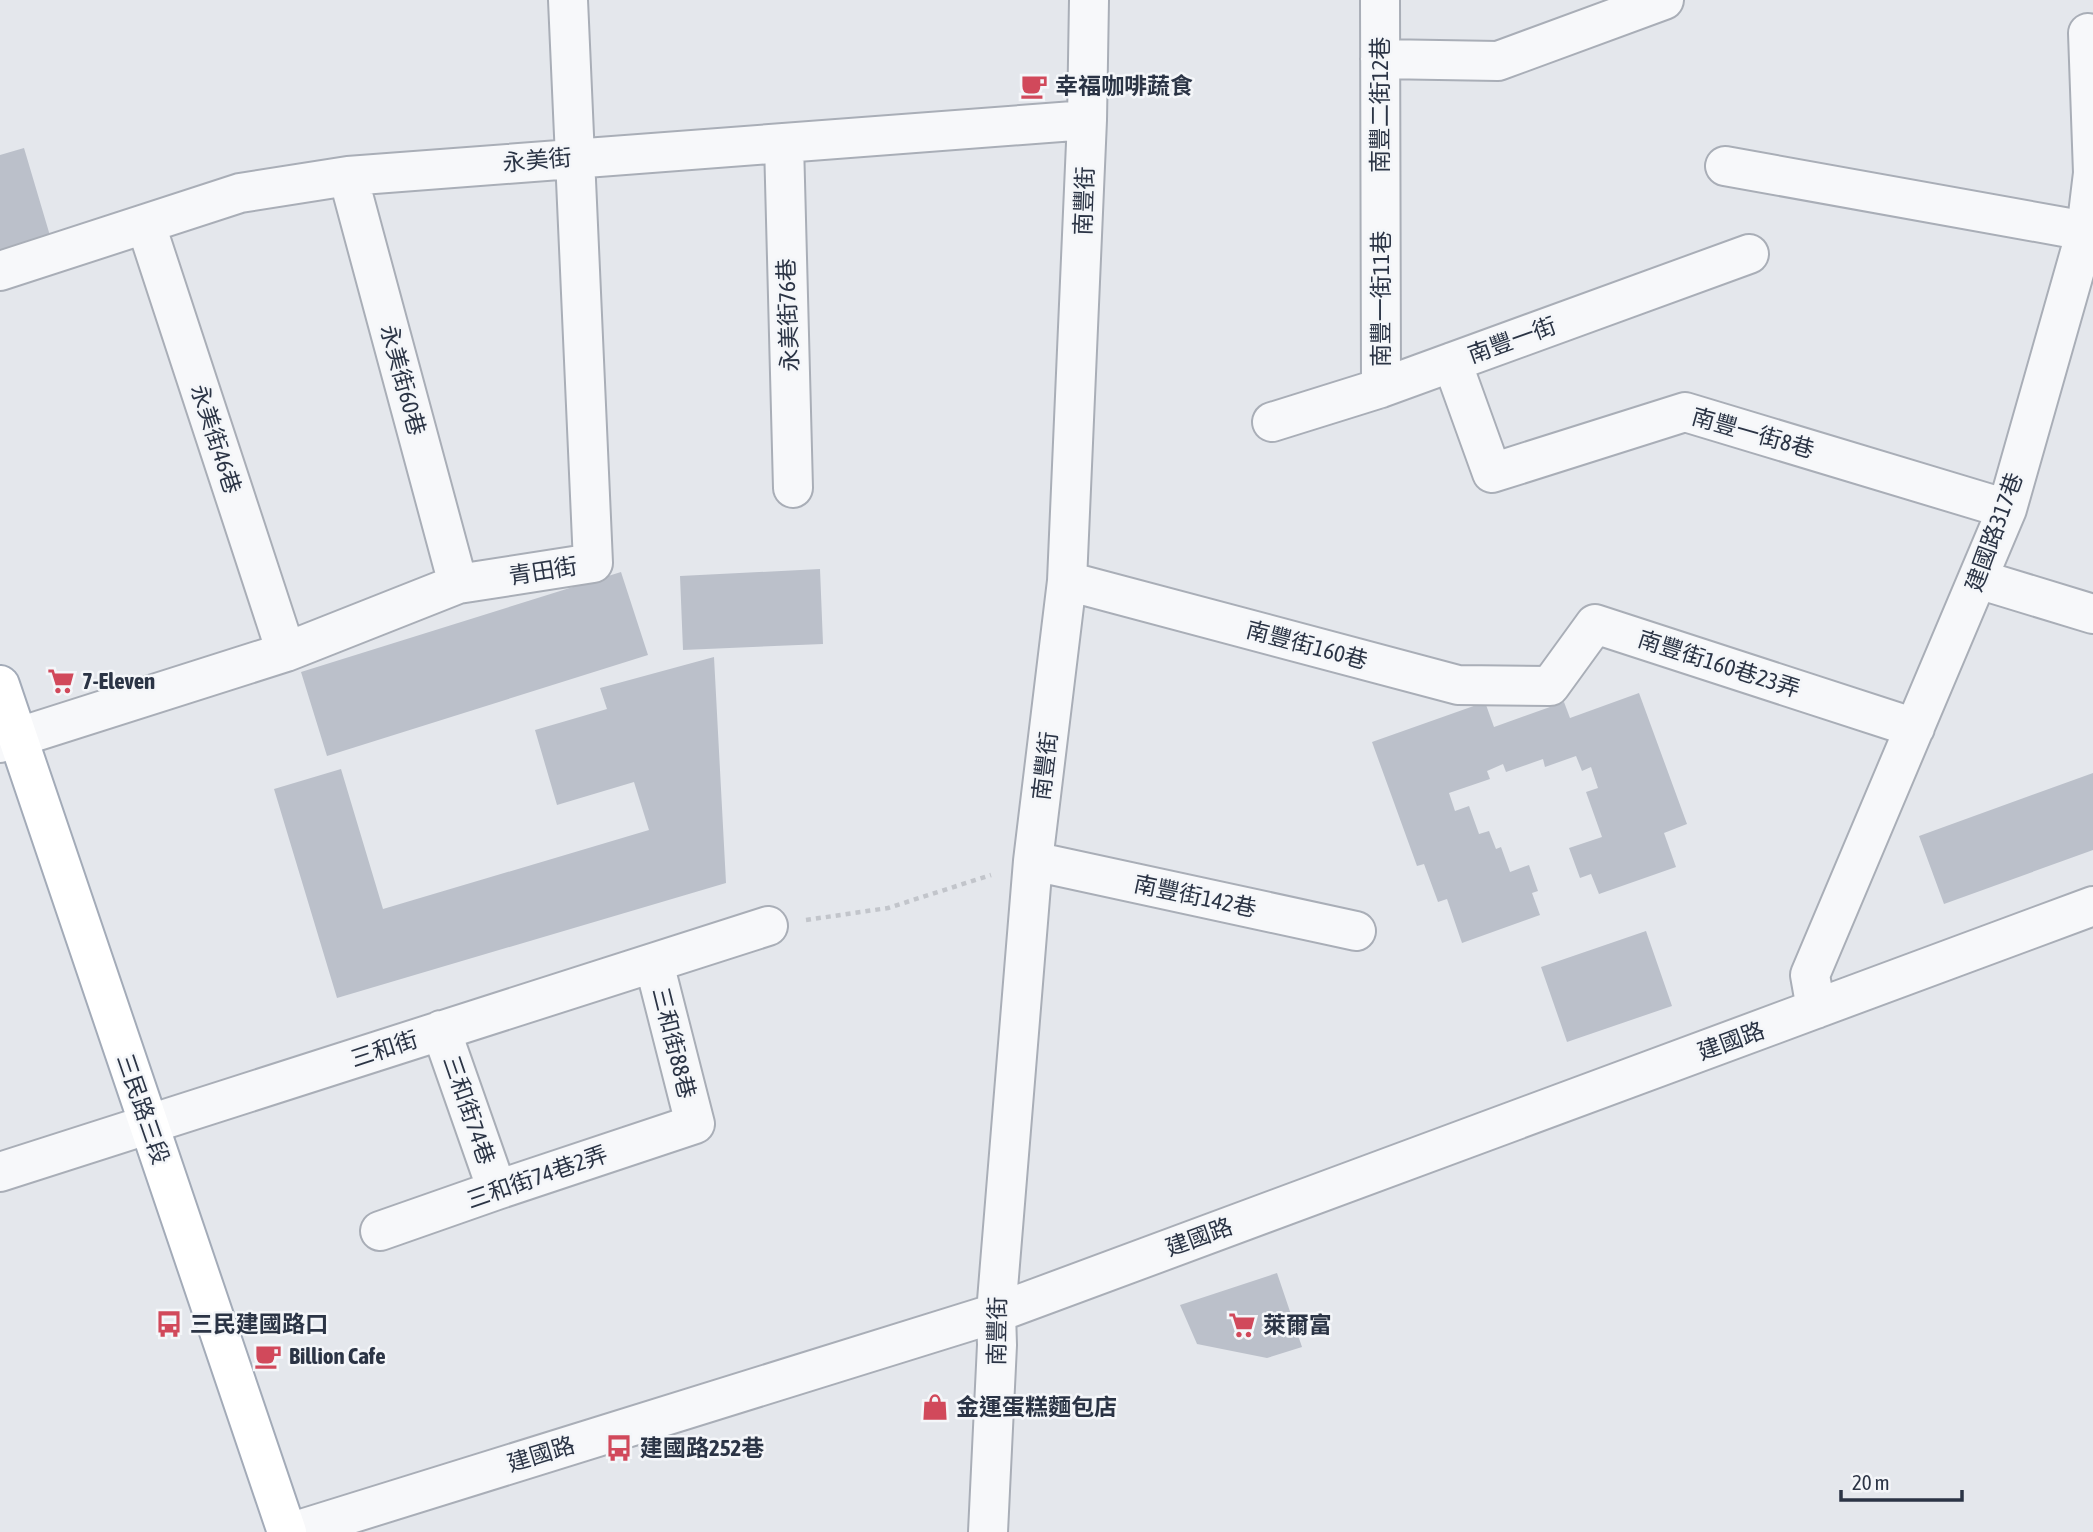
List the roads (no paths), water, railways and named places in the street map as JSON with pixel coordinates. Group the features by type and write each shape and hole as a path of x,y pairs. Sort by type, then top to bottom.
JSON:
{"main road":[{"name":"三民路三段","path":"0,685 9,740 149,1125 287,1532"}],"street":[{"name":"青田街","path":"9,740 286,652 458,584 593,563 568,0"},
{"name":"南豐街","path":"988,1532 998,1345 996,1313 1033,861 1067,581 1087,120 1089,0"},
{"name":"南豐二街12巷","path":"1380,0 1380,210"},
{"path":"1380,59 1498,61 1664,0"},
{"name":"建國路317巷","path":"1816,1009 1810,975 2007,509 2086,231 2093,173 2088,33"},
{"name":"永美街","path":"0,271 240,193 348,176 1087,120"},
{"name":"永美街76巷","path":"784,142 793,488"},
{"path":"1725,166 2086,231"},
{"name":"永美街60巷","path":"348,176 458,584"},
{"name":"南豐一街11巷","path":"1380,210 1381,388"},
{"name":"永美街46巷","path":"146,225 286,652"},
{"name":"南豐一街","path":"1272,422 1381,388 1749,254"},
{"name":"南豐一街8巷","path":"1452,362 1492,473 1685,412 2007,509"},
{"path":"1978,579 2093,614"},
{"name":"南豐街160巷","path":"1067,581 1458,685 1550,686"},
{"name":"南豐街160巷23弄","path":"1550,686 1595,624 1916,728"},
{"name":"南豐街142巷","path":"1033,861 1356,931"},
{"name":"建國路","path":"292,1532 996,1313 1816,1009 2092,910"},
{"name":"三和街","path":"0,1172 768,926"},
{"name":"三和街88巷","path":"654,963 695,1124"},
{"name":"三和街74巷","path":"441,1030 497,1190"},
{"name":"三和街74巷2弄","path":"380,1231 695,1124"}],"place":[{"name":"幸福咖啡蔬食","path":"1034,86"},
{"name":"7-Eleven","path":"61,681"},
{"name":"三民建國路口","path":"169,1324"},
{"name":"萊爾富","path":"1242,1325"},
{"name":"Billion Cafe","path":"268,1356"},
{"name":"金運蛋糕麵包店","path":"935,1407"},
{"name":"建國路252巷","path":"619,1448"}]}
